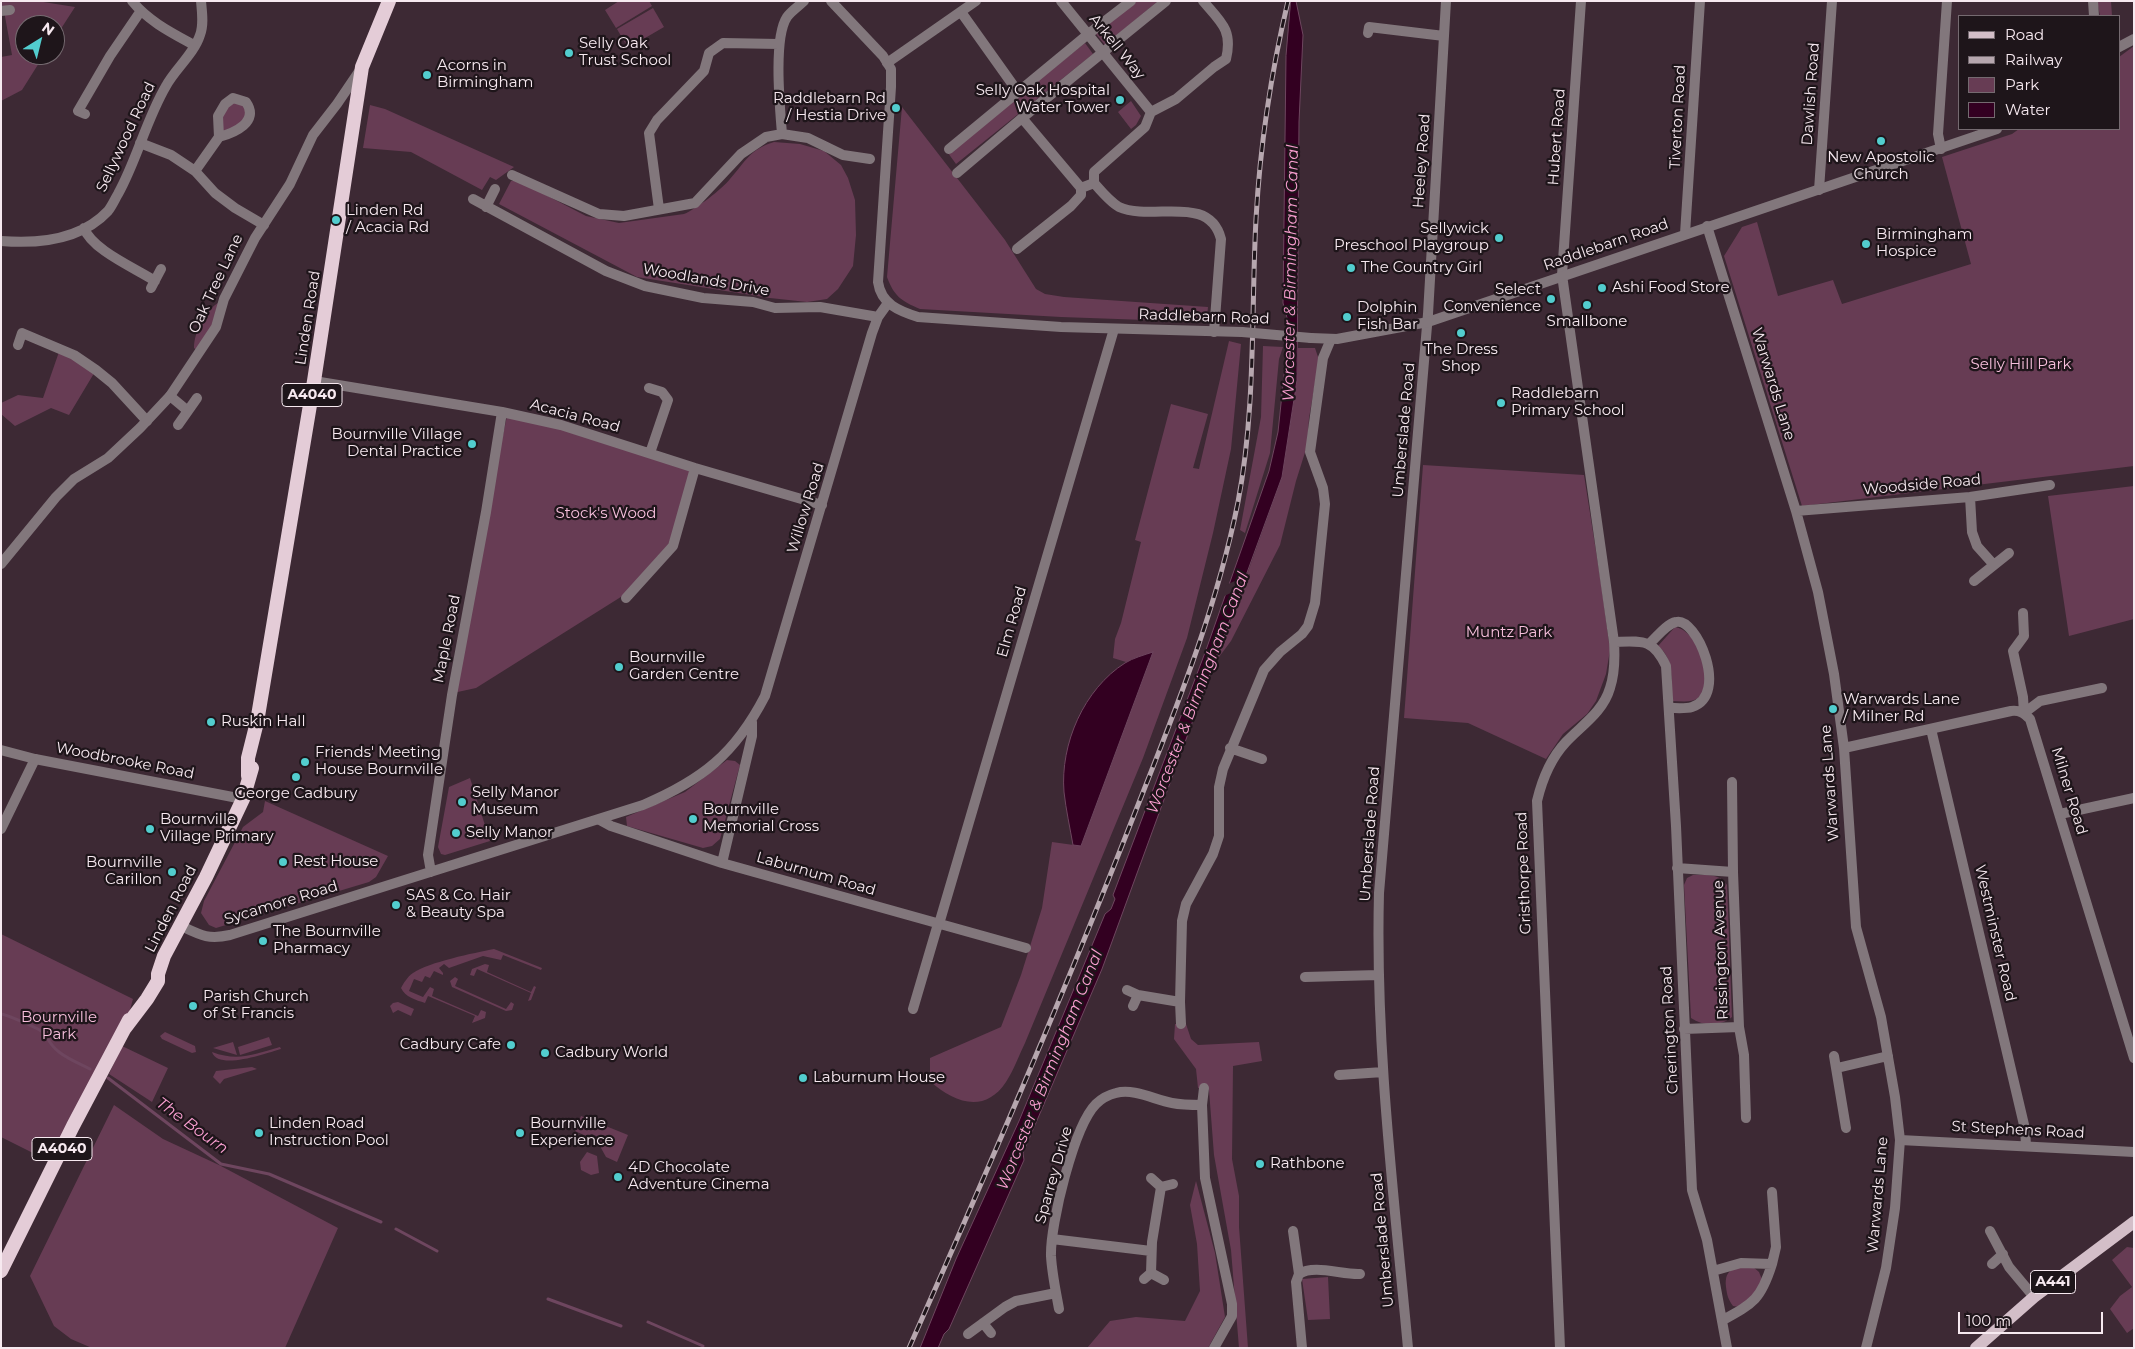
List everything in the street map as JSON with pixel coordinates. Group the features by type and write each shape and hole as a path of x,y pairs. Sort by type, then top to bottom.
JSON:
{"highway":[{"name":"Oak Tree Lane","path":"362,67 389,1"},
{"name":"Linden Road","path":"1,1271 73,1126 154,976 158,974 243,799 248,776 256,758 257,722 314,381 362,67"}],"main road":[{"name":"A441","path":"1976,1348 2034,1297 2133,1224"}],"street":[{"path":"132,1 140,12 194,45"},
{"name":"Sellywood Road","path":"1,241 47,241 64,237 84,228 108,210 124,183 154,107 167,84 189,57 200,36 201,1"},
{"path":"782,134 779,44 782,27 787,17 804,1"},
{"path":"831,1 883,56 890,69 891,87 878,282 879,293 888,303"},
{"path":"887,63 976,1"},
{"name":"Arkell Way","path":"1061,1 1151,112"},
{"path":"950,149 1087,35 1132,1"},
{"path":"956,173 1166,1"},
{"path":"1203,1 1228,35 1226,60 1214,67 1176,99 1151,112 1146,127 1094,172 1094,183 1118,206 1150,212 1197,212 1216,225 1221,239 1214,332"},
{"name":"Heeley Road","path":"1428,322 1446,1"},
{"name":"Hubert Road","path":"1562,275 1581,1"},
{"name":"Tiverton Road","path":"1686,234 1700,1"},
{"name":"Dawlish Road","path":"1819,190 1832,1"},
{"path":"1941,149 1938,134 1947,1"},
{"path":"2093,1 2094,15"},
{"path":"79,111 110,56 140,12"},
{"path":"960,12 1018,92"},
{"path":"1368,33 1369,28 1444,36"},
{"path":"2120,46 2134,38"},
{"path":"659,209 649,133 653,125 704,71 709,53 723,43 779,44"},
{"name":"Oak Tree Lane","path":"1,564 56,497 74,479 108,458 170,396 216,327 224,299 264,225 290,184 313,135 362,67"},
{"path":"1018,249 1071,206 1081,195 1081,188 1025,116"},
{"name":"Raddlebarn Road","path":"888,303 898,310 918,317 1114,329 1242,332 1331,339 1428,322 1562,275 1995,130"},
{"path":"512,175 599,214 624,216 695,203 741,154 753,144 782,134 808,138 844,154 870,159"},
{"path":"195,171 219,137"},
{"path":"140,143 171,155 195,171 215,193 235,208 264,225"},
{"path":"1081,188 1094,183"},
{"path":"486,207 495,188"},
{"name":"Woodlands Drive","path":"473,199 606,271 645,286 703,298 753,302 775,308 820,307 878,317"},
{"name":"Warwards Lane","path":"1708,226 1796,511 1818,592 1834,674 1844,748 1856,927 1881,1017 1900,1140 1895,1208 1886,1268 1866,1348"},
{"path":"84,228 87,237 153,284 161,269"},
{"name":"Gristhorpe Road","path":"1560,1348 1536,801 1544,776 1559,751 1591,719 1610,690 1615,670 1614,642 1562,275"},
{"name":"Willow Road","path":"724,755 752,722 764,696 878,317 888,303"},
{"name":"Umberslade Road","path":"1408,1348 1383,1072 1378,975 1381,867 1428,322"},
{"name":"Elm Road","path":"913,1009 1114,329"},
{"path":"18,345 22,330 74,355 112,383 147,421"},
{"path":"1181,1024 1182,921 1186,904 1213,854 1219,836 1219,787 1230,748 1264,670 1280,652 1302,634 1308,626 1316,603 1325,504 1323,488 1310,452 1323,358 1331,339"},
{"name":"Acacia Road","path":"314,381 502,412 561,425 695,468 822,505"},
{"path":"649,388 662,392 668,400 650,453"},
{"path":"170,396 188,411"},
{"path":"178,425 197,398"},
{"name":"Maple Road","path":"431,872 428,855 452,695 486,512 502,412"},
{"path":"626,598 673,546 695,468"},
{"name":"Woodside Road","path":"1796,511 1970,497 2050,485"},
{"path":"1970,497 1972,532 1977,546 1994,565"},
{"path":"1974,581 2008,553"},
{"path":"2023,613 2024,636 2013,651 2023,697 2024,713"},
{"path":"1614,642 1638,641 1650,644 1671,624 1677,621 1691,628 1706,655 1710,676 1707,696 1702,703 1691,708 1669,708"},
{"name":"Cherington Road","path":"1650,644 1660,651 1666,666 1692,1190 1713,1271 1727,1348"},
{"path":"2024,713 2040,701 2102,688"},
{"path":"1844,748 2011,711 2017,710 2024,713"},
{"name":"Milner Road","path":"2024,713 2030,719 2134,1058"},
{"name":"Willow Road","path":"722,863 752,736 752,722"},
{"name":"Westminster Road","path":"1931,729 2025,1130 2026,1146"},
{"path":"1230,748 1265,758"},
{"name":"Woodbrooke Road","path":"1,750 35,759 243,799"},
{"name":"Sycamore Road","path":"180,926 203,937 215,938 342,901 600,820 669,794 690,783 724,755"},
{"path":"1,830 35,759"},
{"name":"Rissington Avenue","path":"1732,782 1738,1027 1744,1055 1746,1118"},
{"path":"2060,814 2134,798"},
{"name":"Laburnum Road","path":"600,820 612,826 722,863 1026,948"},
{"name":"Rissington Avenue","path":"1677,868 1733,872"},
{"path":"1305,977 1378,975"},
{"path":"1127,990 1138,995 1180,1002"},
{"path":"1133,1006 1138,995"},
{"name":"Rissington Avenue","path":"1684,1029 1738,1027"},
{"path":"1834,1056 1846,1128"},
{"path":"1837,1068 1888,1056"},
{"path":"1339,1075 1383,1072"},
{"path":"1204,1088 1202,1105 1206,1178 1232,1304 1232,1316 1214,1348"},
{"name":"Sparrey Drive","path":"1058,1309 1051,1257 1053,1226 1075,1146 1095,1104 1106,1096 1118,1092 1127,1092 1173,1103 1202,1105"},
{"name":"St Stephens Road","path":"1900,1140 2134,1152"},
{"path":"1151,1178 1161,1187"},
{"path":"1161,1187 1173,1184"},
{"path":"1161,1187 1147,1276 1164,1280"},
{"path":"1723,1320 1749,1306 1761,1293 1776,1247 1772,1192"},
{"path":"1293,1231 1299,1274 1296,1282 1302,1348"},
{"path":"1990,1231 2009,1267 2034,1297"},
{"path":"1052,1239 1151,1251"},
{"path":"1992,1264 2003,1254"},
{"path":"1713,1271 1741,1263 1772,1264"},
{"path":"1299,1274 1304,1270 1320,1269 1348,1275 1360,1274"},
{"path":"968,1334 1004,1307 1016,1301 1056,1293"},
{"path":"983,1323 991,1333"}],"green space":[{"path":"1,1 37,1 75,7 65,22 65,15 15,15 15,65 38,65 22,90 1,101 1,57 12,55 4,11 1,11"},
{"path":"619,1 649,1 652,6 616,28 605,10"},
{"path":"1137,1 1158,1 1105,45 1096,34"},
{"path":"2097,1 2111,1 2112,15 2100,15"},
{"path":"653,8 664,27 628,48 617,29"},
{"path":"1085,43 1093,54 956,164 948,153"},
{"name":"Selly Hill Park","path":"2134,46 2134,466 1802,506 1724,256 1742,227 1757,222 1778,296 1833,280 1842,304 1971,264 1942,157 2012,134 2018,130 2120,130 2120,56"},
{"path":"230,101 248,107 245,121 221,134 221,115"},
{"path":"1131,101 1141,116 1136,125 1131,129 1118,112"},
{"path":"370,105 385,109 514,167 496,180 490,177 482,190 411,152 363,148"},
{"path":"902,107 1005,240 1036,289 1045,294 1064,297 1208,307 1207,317 1202,322 1061,317 920,309 903,300 892,289 887,277"},
{"path":"774,142 800,144 824,151 841,165 848,178 855,200 856,235 853,266 838,289 827,299 807,302 770,298 637,277 499,204 511,181 519,181 586,216 619,223 684,214 721,188 749,156 759,148"},
{"path":"223,300 200,353 194,348 196,334 202,320 217,303"},
{"path":"1229,341 1241,344 1231,449 1213,533 1187,638 1143,758 1012,1073 998,1092 989,1098 979,1102 959,1099 939,1089 930,1081 930,1058 1001,1027 1021,975 1042,908 1052,842 1081,846 1153,652 1126,662 1113,658 1115,639 1121,623 1141,542 1135,540 1171,404 1208,414 1193,468 1199,469"},
{"path":"1263,346 1283,347 1279,359 1270,453 1245,533 1240,530 1261,417"},
{"path":"1298,348 1315,348 1319,360 1309,418 1307,446 1280,545 1231,641 1216,661 1282,477 1297,380"},
{"path":"60,349 96,370 69,415 51,408 15,426 1,414 1,403 18,395 43,398"},
{"name":"Stock's Wood","path":"507,416 560,427 692,470 670,545 624,595 476,688 453,693 487,511"},
{"name":"Muntz Park","path":"1423,465 1584,475 1610,650 1606,674 1596,701 1587,714 1563,734 1546,759 1468,723 1404,718"},
{"path":"2134,486 2134,619 2069,636 2048,496"},
{"path":"1675,627 1683,630 1691,637 1703,658 1706,670 1704,691 1698,698 1692,701 1672,701 1670,664 1658,646"},
{"path":"727,760 735,761 740,765 720,839 712,846 703,848 627,826 626,817 685,792"},
{"name":"Selly Manor Museum","path":"470,778 490,841 445,855 441,854 438,847 449,787"},
{"path":"265,801 388,856 376,877 369,882 216,928 209,925 201,913 204,901 243,827 263,812"},
{"path":"1693,875 1708,875 1721,878 1727,885 1732,1017 1718,1024 1701,1023 1691,1018 1684,885 1687,878"},
{"name":"Bournville Park","path":"1,934 133,999 125,1028 73,1126 45,1159 1,1137"},
{"path":"494,949 542,968 541,970 503,955 501,960 483,956 449,968 444,964 439,968 443,975 434,971 430,978 425,976 422,982 414,979 409,991 423,997 430,987 434,989 432,996 478,1016 481,1010 486,1012 485,1018 472,1023 475,1016 428,996 425,1003 418,1001 408,996 401,988 409,976 420,969 452,958"},
{"path":"485,964 489,965 487,972 531,992 534,986 536,987 531,1000 528,1001 531,993 477,969 474,976 470,975 472,969"},
{"path":"455,977 458,979 455,986 506,1009 511,1002 514,1004 512,1010 506,1011 452,987 450,981"},
{"path":"398,1002 414,1009 411,1016 398,1010 393,1013 390,1006"},
{"path":"1175,1024 1186,1024 1191,1039 1198,1045 1259,1042 1262,1061 1233,1066 1232,1159 1239,1196 1239,1227 1248,1348 1239,1348 1231,1250 1214,1155 1209,1090 1198,1088 1196,1069 1174,1039"},
{"path":"165,1032 195,1046 196,1052 192,1053 162,1039 160,1036"},
{"path":"269,1037 272,1045 240,1055 238,1047"},
{"path":"233,1042 237,1055 213,1048"},
{"path":"122,1046 168,1068 152,1102 109,1074"},
{"path":"280,1047 281,1049 265,1054 233,1060 223,1060 216,1057 212,1052 238,1057"},
{"path":"252,1067 257,1069 224,1079 220,1084 213,1077 216,1071"},
{"path":"114,1105 163,1139 219,1165 338,1228 285,1348 92,1348 71,1339 54,1326 30,1276"},
{"path":"581,1116 628,1135 617,1162 606,1157 601,1148 600,1138 592,1134 586,1136 575,1131"},
{"path":"587,1152 597,1156 599,1173 591,1175 581,1170 580,1162"},
{"path":"1196,1181 1215,1253 1225,1317 1208,1348 1087,1348 1110,1321 1136,1317 1185,1321 1200,1291 1197,1244 1190,1205"},
{"path":"2127,1247 2134,1248 2134,1328 2127,1333 2110,1309 2120,1296 2132,1287 2112,1260"},
{"path":"1752,1266 1759,1272 1763,1282 1757,1292 1739,1307 1733,1306 1726,1287 1727,1276 1732,1270"},
{"path":"1328,1277 1330,1319 1308,1320 1302,1279"}],"water":[{"name":"Worcester & Birmingham Canal","path":"1291,1 1296,1 1303,35 1299,122 1297,380 1282,477 1102,969 1023,1153 1024,1160 949,1329 944,1334 938,1348 920,1348 956,1259 1019,1121 1105,914 1111,909 1115,899 1113,895 1206,650 1269,471 1278,432 1289,325 1283,303 1286,56"},
{"path":"1153,652 1081,846 1073,845 1064,792 1064,774 1066,755 1078,719 1098,687 1110,674 1128,661"}],"pier":[{"path":"1250,574 1246,586 1222,597 1226,585"}],"waterway":[{"name":"The Bourn","path":"1,1014 17,1019 41,1031 59,1052 90,1069"},
{"name":"The Bourn","path":"108,1078 221,1164 269,1174 381,1222"},
{"path":"396,1229 437,1251"},
{"name":"The Bourn","path":"548,1299 621,1326"},
{"name":"The Bourn","path":"648,1322 703,1346"}],"railway":[{"path":"909,1348 1020,1094 1099,902 1174,714 1217,588 1238,502 1244,467 1252,360 1256,219 1260,164 1271,82 1288,1"}],"place":[{"name":"Selly Oak Trust School","path":"569,53"},
{"name":"Acorns in Birmingham","path":"427,75"},
{"name":"Selly Oak Hospital Water Tower","path":"1120,100"},
{"name":"Raddlebarn Rd / Hestia Drive","path":"896,108"},
{"name":"New Apostolic Church","path":"1881,141"},
{"name":"Linden Rd / Acacia Rd","path":"336,220"},
{"name":"Sellywick Preschool Playgroup","path":"1499,238"},
{"name":"Birmingham Hospice","path":"1866,244"},
{"name":"The Country Girl","path":"1351,268"},
{"name":"Ashi Food Store","path":"1602,288"},
{"name":"Select Convenience","path":"1551,299"},
{"name":"Smallbone","path":"1587,305"},
{"name":"Dolphin Fish Bar","path":"1347,317"},
{"name":"The Dress Shop","path":"1461,333"},
{"name":"Raddlebarn Primary School","path":"1501,403"},
{"name":"Bournville Village Dental Practice","path":"472,444"},
{"name":"Bournville Garden Centre","path":"619,667"},
{"name":"Warwards Lane / Milner Rd","path":"1833,709"},
{"name":"Ruskin Hall","path":"211,722"},
{"name":"Friends' Meeting House Bournville","path":"305,762"},
{"name":"George Cadbury","path":"296,777"},
{"name":"Selly Manor Museum","path":"462,802"},
{"name":"Bournville Memorial Cross","path":"693,819"},
{"name":"Bournville Village Primary","path":"150,829"},
{"name":"Selly Manor","path":"456,833"},
{"name":"Rest House","path":"283,862"},
{"name":"Bournville Carillon","path":"172,872"},
{"name":"SAS & Co. Hair & Beauty Spa","path":"396,905"},
{"name":"The Bournville Pharmacy","path":"263,941"},
{"name":"Parish Church of St Francis","path":"193,1006"},
{"name":"Cadbury Cafe","path":"511,1045"},
{"name":"Cadbury World","path":"545,1053"},
{"name":"Laburnum House","path":"803,1078"},
{"name":"Linden Road Instruction Pool","path":"259,1133"},
{"name":"Bournville Experience","path":"520,1133"},
{"name":"Rathbone","path":"1260,1164"},
{"name":"4D Chocolate Adventure Cinema","path":"618,1177"}]}
